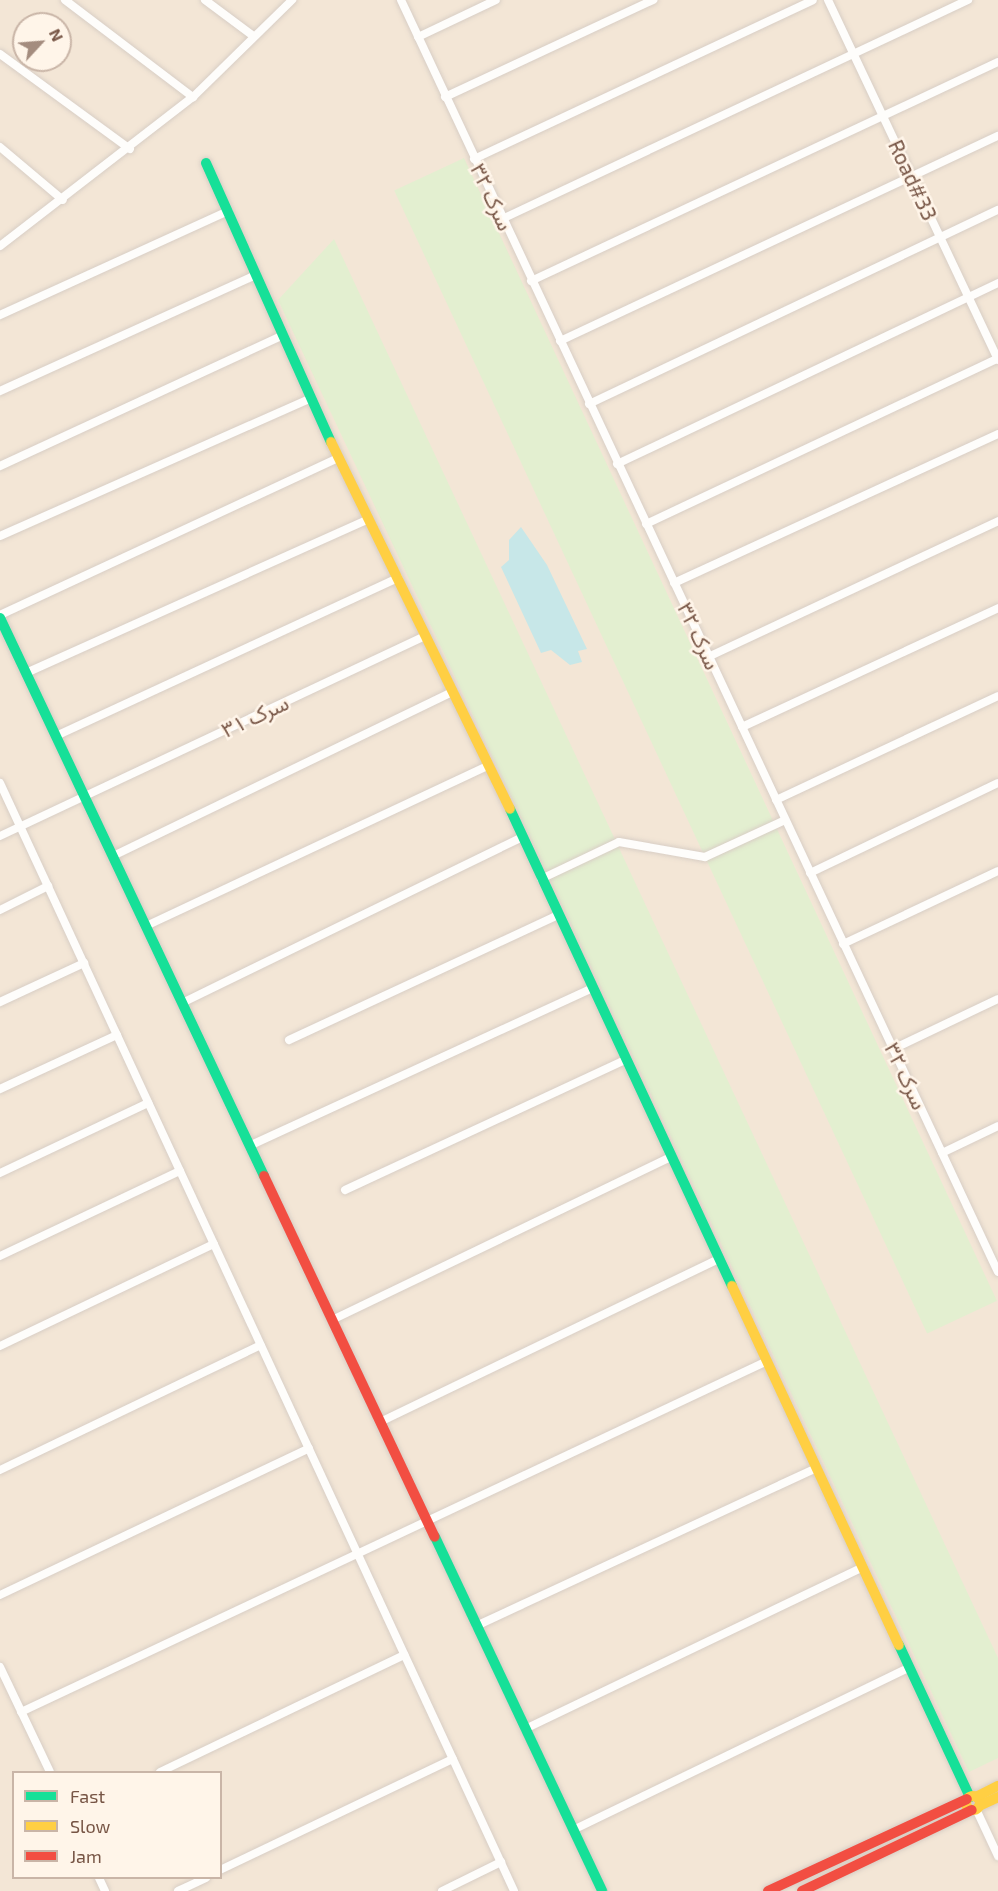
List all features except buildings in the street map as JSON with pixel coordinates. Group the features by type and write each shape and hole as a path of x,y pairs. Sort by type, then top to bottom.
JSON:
{"street":[{"path":"65,0 193,97"},
{"path":"205,0 252,35"},
{"path":"0,246 63,200 193,97 252,35 292,0"},
{"name":"سرک ۳۲","path":"401,0 843,944 942,1153 995,1257 998,1272"},
{"path":"418,37 496,0"},
{"path":"445,97 653,0"},
{"path":"474,159 813,0"},
{"name":"Road#33","path":"828,0 998,359"},
{"path":"502,219 968,0"},
{"path":"0,54 130,148"},
{"path":"531,280 998,62"},
{"path":"560,341 998,136"},
{"path":"0,147 63,200"},
{"path":"206,163 338,458 489,765 861,1568 998,1856"},
{"path":"589,404 998,210"},
{"path":"0,315 228,211"},
{"path":"0,391 256,275"},
{"path":"617,464 998,283"},
{"path":"0,466 283,335"},
{"path":"646,524 998,359"},
{"path":"0,536 312,398"},
{"path":"674,584 998,434"},
{"path":"338,458 0,616 602,1891"},
{"path":"26,673 368,519"},
{"path":"708,657 998,521"},
{"path":"56,736 398,578"},
{"path":"742,727 998,608"},
{"name":"سرک ۳۱","path":"0,836 425,636"},
{"path":"113,856 452,692"},
{"path":"776,800 998,696"},
{"path":"146,926 489,765"},
{"path":"0,783 514,1891"},
{"path":"810,873 998,783"},
{"path":"541,879 619,842 705,856 785,820"},
{"path":"182,1003 522,837"},
{"path":"843,944 998,872"},
{"path":"0,910 48,886"},
{"path":"289,1040 558,915"},
{"path":"0,1002 84,963"},
{"path":"249,1146 592,988"},
{"path":"893,1049 998,999"},
{"path":"0,1089 117,1035"},
{"path":"345,1190 625,1060"},
{"path":"0,1173 148,1102"},
{"path":"942,1153 998,1126"},
{"path":"332,1320 670,1157"},
{"path":"0,1256 180,1171"},
{"path":"0,1346 214,1244"},
{"path":"380,1422 718,1259"},
{"path":"0,1470 261,1345"},
{"path":"21,1712 359,1558 765,1362"},
{"path":"0,1595 309,1449"},
{"path":"476,1626 815,1469"},
{"path":"525,1730 861,1568"},
{"path":"164,1771 404,1655"},
{"path":"0,1666 49,1771"},
{"path":"573,1830 908,1668"},
{"path":"222,1869 453,1759"},
{"path":"802,1891 973,1803 998,1786"},
{"path":"768,1891 973,1803 998,1797"},
{"path":"442,1891 501,1862"},
{"path":"178,1891 204,1879"}],"shaded area":[{"path":"0,0 998,0 998,1891 0,1891"}],"green space":[{"path":"464,158 997,1301 927,1333 394,191"},
{"path":"334,239 998,1658 998,1758 969,1772 278,300"}],"water":[{"path":"521,527 547,565 587,649 578,651 582,662 570,665 551,650 541,653 501,567 509,560 509,540"}],"traffic: fast":[{"path":"206,163 331,442"},
{"path":"0,618 264,1176"},
{"path":"510,809 732,1286"},
{"path":"435,1537 602,1891"},
{"path":"899,1645 970,1797"}],"traffic: slow":[{"path":"331,442 510,809"},
{"path":"732,1286 899,1645"},
{"path":"976,1797 998,1786"},
{"path":"973,1796 978,1798 980,1803 978,1808 973,1810 968,1808 966,1803 968,1798 973,1796"},
{"path":"979,1806 998,1797"}],"traffic: jam":[{"path":"264,1176 435,1537"},
{"path":"768,1891 967,1799"},
{"path":"802,1891 972,1810"}]}
